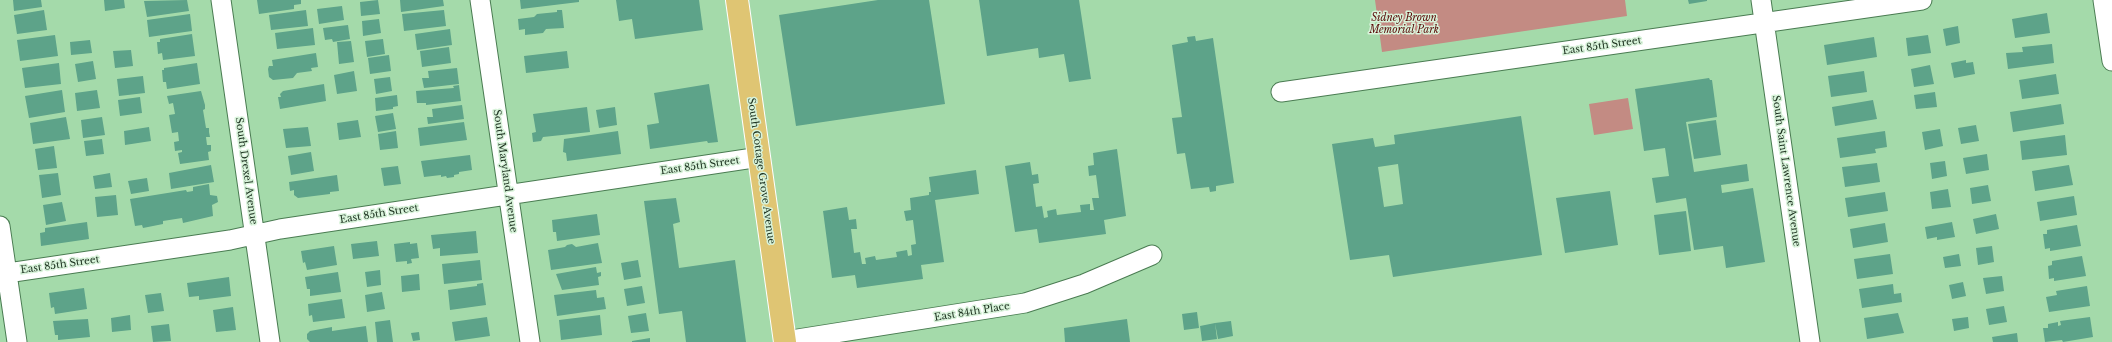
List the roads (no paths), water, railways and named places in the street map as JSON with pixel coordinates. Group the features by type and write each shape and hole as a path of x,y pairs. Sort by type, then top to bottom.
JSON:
{"main road":[{"name":"South Cottage Grove Avenue","path":"736,0 760,157 785,341"}],"street":[{"name":"South Drexel Avenue","path":"221,0 270,342"},
{"name":"South Maryland Avenue","path":"480,0 530,342"},
{"name":"South Saint Lawrence Avenue","path":"1761,0 1810,342"},
{"name":"East 85th Street","path":"1281,92 1922,0"},
{"path":"2103,0 2112,61"},
{"name":"East 85th Street","path":"3,274 230,240 280,229 760,157"},
{"path":"0,226 3,274 17,342"},
{"name":"East 84th Place","path":"785,341 1025,304 1084,284 1152,255"}],"park label":[{"name":"Sidney Brown Memorial Park","path":"1404,24"}]}
